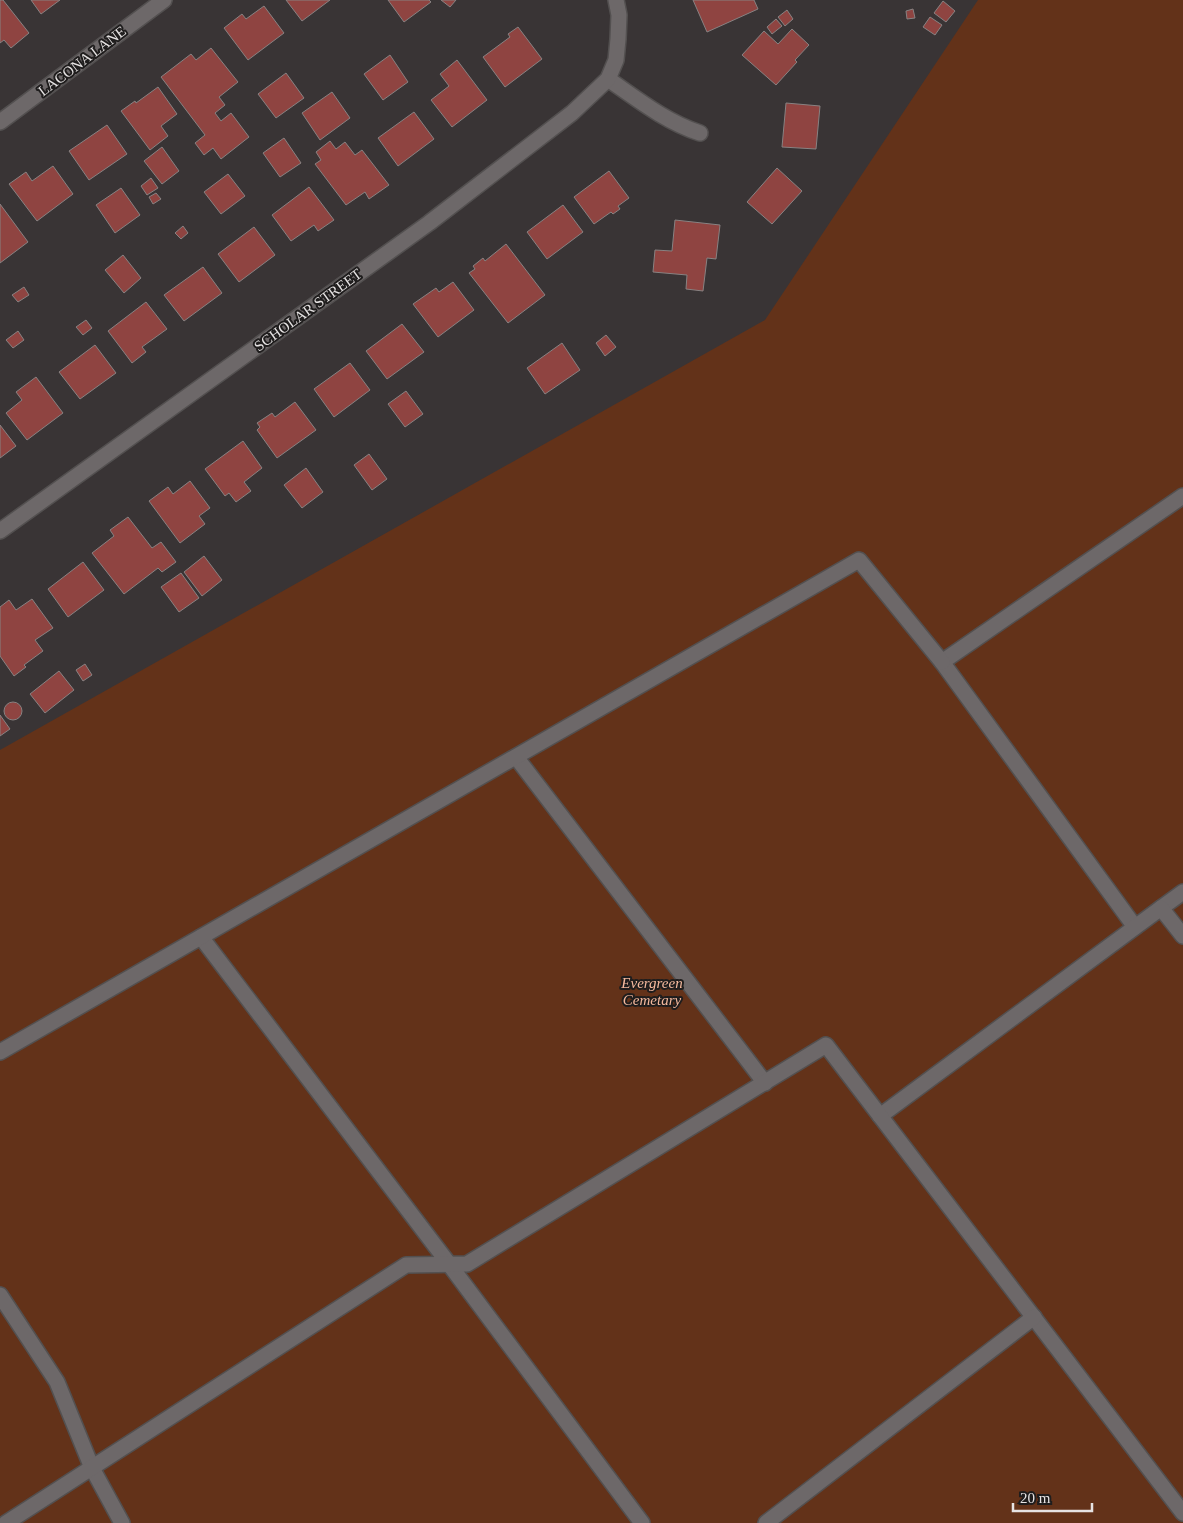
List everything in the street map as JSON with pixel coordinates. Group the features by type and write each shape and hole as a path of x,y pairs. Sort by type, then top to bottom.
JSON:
{"street":[{"name":"LACONA LANE","path":"0,122 164,0"},
{"path":"616,0 619,15 616,60 608,79 655,111 684,127 700,132"},
{"name":"SCHOLAR STREET","path":"0,531 429,222 572,113 608,79"},
{"path":"942,662 1183,496"},
{"path":"0,1052 859,560 942,662 1135,927"},
{"path":"516,757 765,1083"},
{"path":"880,1116 1183,892"},
{"path":"1162,908 1183,936"},
{"path":"200,937 450,1264 642,1523"},
{"path":"6,1523 406,1265 467,1264 826,1045 1183,1512"},
{"path":"0,1295 57,1382 92,1468 122,1523"},
{"path":"766,1523 1034,1317"}],"green space":[{"name":"Evergreen Cemetary","path":"978,0 1183,0 1183,1523 0,1523 0,750 765,320"}],"building":[{"path":"0,0 3,0 29,33 11,48 4,40 0,43"},
{"path":"31,0 60,0 41,14"},
{"path":"286,0 330,0 302,21"},
{"path":"388,0 429,0 431,2 404,22"},
{"path":"441,0 456,0 450,7"},
{"path":"693,0 754,0 758,9 707,32"},
{"path":"943,1 955,11 946,22 934,13"},
{"path":"264,6 284,33 248,60 224,28 242,14 246,19"},
{"path":"913,9 915,18 907,19 906,11"},
{"path":"787,10 793,19 785,26 778,17"},
{"path":"930,17 942,25 935,35 923,27"},
{"path":"776,19 782,26 772,34 767,27"},
{"path":"518,27 542,59 505,87 483,57 510,37 508,34"},
{"path":"792,29 809,45 795,60 797,62 776,85 742,55 764,31 778,44"},
{"path":"211,48 238,82 219,97 225,105 215,113 221,121 231,113 249,137 221,159 213,148 204,155 195,143 205,135 161,77 191,54 196,60"},
{"path":"390,55 408,82 383,100 364,74"},
{"path":"457,60 487,100 452,127 431,100 449,86 440,74"},
{"path":"286,73 304,98 276,118 258,94"},
{"path":"158,87 177,114 161,126 168,136 150,150 121,111"},
{"path":"332,92 350,118 320,140 302,113"},
{"path":"786,103 820,106 816,149 782,147"},
{"path":"414,112 434,139 398,166 378,138"},
{"path":"107,125 127,154 89,180 69,151"},
{"path":"284,138 301,163 280,177 263,153"},
{"path":"330,141 336,149 345,142 355,155 362,150 389,185 369,199 365,192 346,205 315,164 321,160 316,152"},
{"path":"162,147 179,171 162,184 144,161"},
{"path":"53,166 73,194 37,221 9,184 26,172 32,181"},
{"path":"777,168 802,191 772,224 747,202"},
{"path":"609,171 629,198 618,206 620,209 613,214 611,212 594,224 574,197"},
{"path":"228,174 245,196 221,214 204,192"},
{"path":"151,178 158,188 147,195 141,186"},
{"path":"309,187 334,220 318,231 314,225 291,241 272,215"},
{"path":"121,188 140,215 115,233 96,205"},
{"path":"156,193 161,199 153,204 149,197"},
{"path":"0,204 28,242 0,263"},
{"path":"563,205 583,232 547,259 527,232"},
{"path":"675,220 720,225 716,259 707,258 703,291 686,289 687,275 653,272 655,250 672,251"},
{"path":"183,226 188,233 181,239 175,233"},
{"path":"254,227 275,255 239,282 218,254"},
{"path":"506,244 545,295 508,323 469,273 475,269 473,266 483,258 485,261"},
{"path":"123,255 141,278 124,293 105,270"},
{"path":"203,267 222,293 184,321 164,295"},
{"path":"453,282 474,310 438,337 413,304 436,288 439,292"},
{"path":"24,287 29,295 18,302 12,295"},
{"path":"146,302 167,329 142,347 146,352 132,363 108,331"},
{"path":"86,320 92,328 83,335 76,327"},
{"path":"402,324 424,352 387,379 366,351"},
{"path":"18,331 24,340 13,348 6,340"},
{"path":"606,335 616,347 605,356 596,343"},
{"path":"562,343 580,370 545,394 527,368"},
{"path":"95,345 116,373 80,399 59,372"},
{"path":"350,363 370,390 334,417 314,389"},
{"path":"36,377 63,413 27,440 6,413 22,400 16,392"},
{"path":"406,391 423,414 405,427 388,404"},
{"path":"295,402 316,430 277,458 257,430 260,427 257,423 272,413 275,417"},
{"path":"0,425 16,446 0,458"},
{"path":"243,441 262,468 244,482 251,491 236,502 229,493 225,496 205,469"},
{"path":"369,454 387,479 372,490 354,465"},
{"path":"306,468 323,492 302,508 284,485"},
{"path":"190,481 210,508 199,516 205,524 180,543 149,501 168,487 173,494"},
{"path":"128,517 152,548 161,542 176,562 162,572 158,568 124,594 92,553 114,536 110,530"},
{"path":"204,556 222,580 202,596 184,572"},
{"path":"83,562 104,590 68,617 48,589"},
{"path":"181,573 199,598 179,612 161,587"},
{"path":"32,599 53,628 35,640 43,651 24,665 26,667 14,676 0,656 0,607 9,600 16,610"},
{"path":"85,664 92,675 83,681 76,670"},
{"path":"59,671 74,690 45,713 30,694"},
{"path":"13,702 19,705 22,711 19,717 13,720 7,717 4,711 7,705"},
{"path":"0,715 10,729 0,736"}]}
